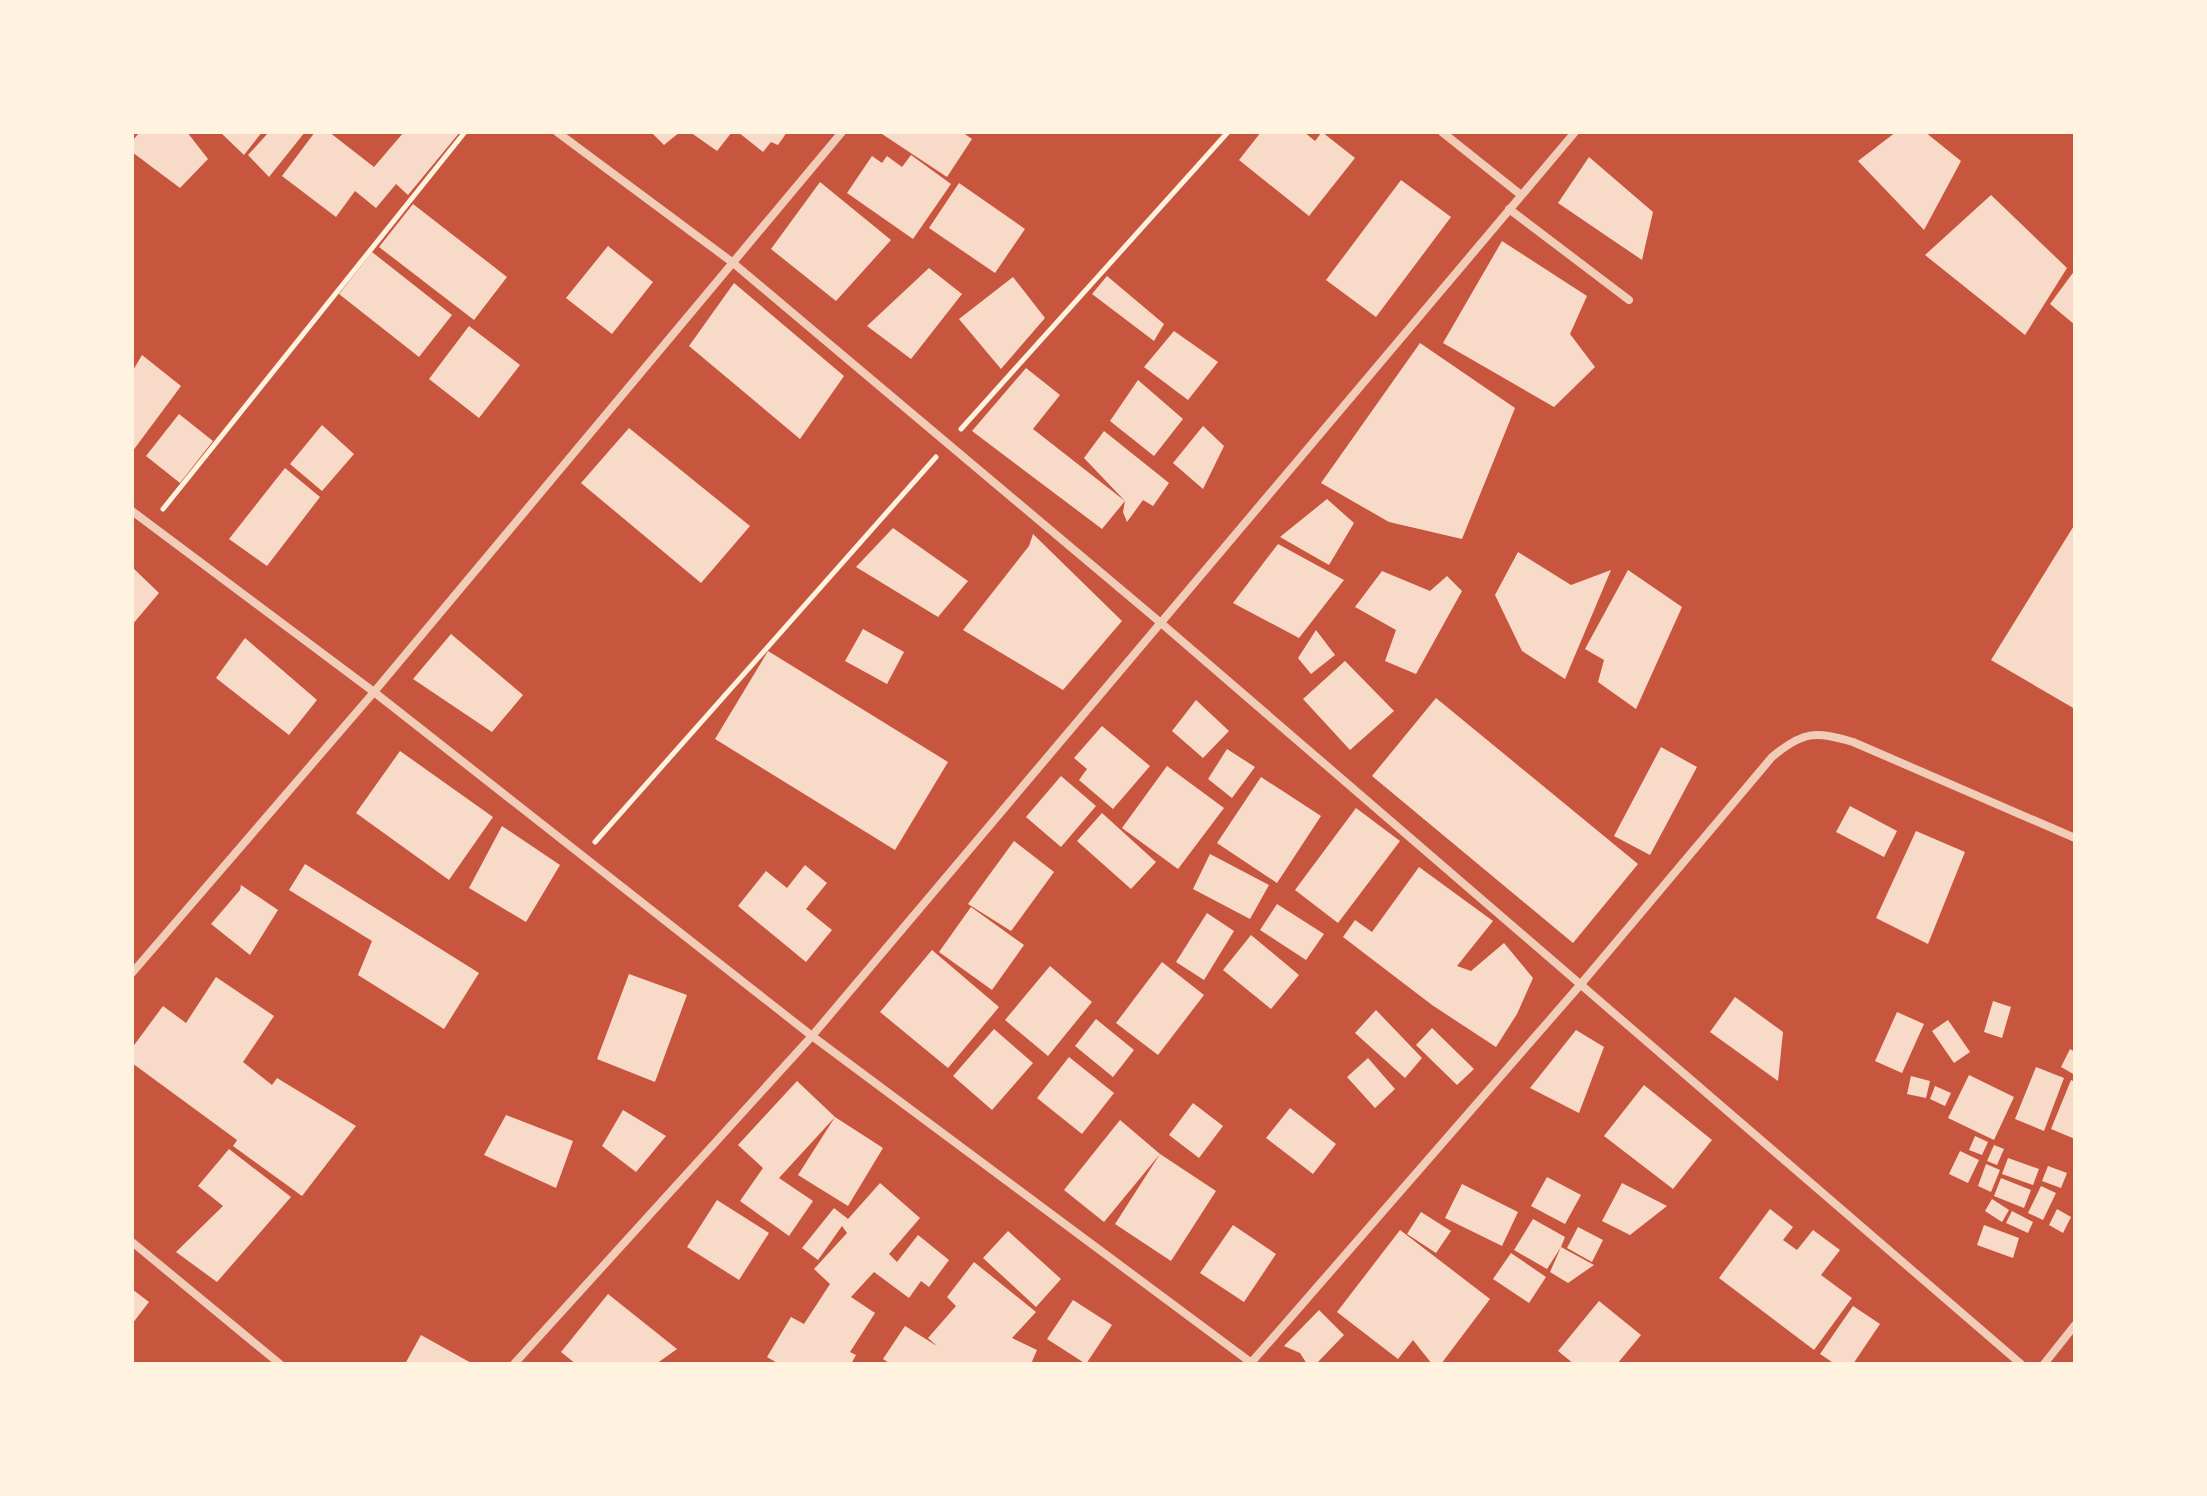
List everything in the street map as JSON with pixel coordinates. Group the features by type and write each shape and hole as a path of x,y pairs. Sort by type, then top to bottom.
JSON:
{"street":[{"path":"557,132 732,262 1161,623 2021,1364"},
{"path":"132,973 374,692 842,132"},
{"path":"1442,132 1521,195"},
{"path":"514,1364 812,1036 1575,132"},
{"path":"1509,209 1629,300"},
{"path":"132,511 374,692 812,1036 1252,1364 1581,984 1772,757 1788,744 1823,734 1853,742 2075,838"},
{"path":"132,1242 280,1364"},
{"path":"2044,1364 2075,1325"}],"path":[{"path":"150,525 465,132"},
{"path":"582,856 1228,132"}],"building":[{"path":"140,132 187,132 208,159 180,188 132,152 132,141"},
{"path":"220,132 262,132 244,155"},
{"path":"269,132 305,132 269,177 248,155"},
{"path":"315,132 329,132 374,167 404,132 460,132 408,195 396,184 376,208 355,191 336,217 282,176"},
{"path":"651,132 680,132 664,145"},
{"path":"690,132 732,132 717,151"},
{"path":"738,132 787,132 778,145 771,142 763,152"},
{"path":"883,132 962,132 972,139 947,177"},
{"path":"1261,132 1304,132 1315,141 1322,132 1355,158 1309,216 1239,160"},
{"path":"1896,132 1925,132 1961,161 1924,230 1858,161"},
{"path":"911,155 951,184 913,239 847,193 872,156 882,163 887,156 902,167"},
{"path":"1589,157 1653,212 1642,260 1558,203"},
{"path":"1401,180 1451,217 1376,317 1326,280"},
{"path":"820,182 891,240 836,301 771,249"},
{"path":"959,183 1025,229 995,273 929,228"},
{"path":"1991,195 2067,268 2025,335 1925,255"},
{"path":"413,204 507,277 474,320 379,247"},
{"path":"1502,241 1587,296 1570,334 1595,367 1554,407 1443,343"},
{"path":"608,246 653,282 612,334 566,298"},
{"path":"372,252 452,315 419,357 339,294"},
{"path":"929,268 962,294 911,359 867,326"},
{"path":"2075,270 2075,325 2050,304"},
{"path":"1107,276 1164,324 1154,341 1092,294"},
{"path":"1013,277 1045,318 1001,369 959,319"},
{"path":"734,283 844,376 800,439 689,346"},
{"path":"469,326 520,365 479,418 429,379"},
{"path":"1174,331 1218,362 1188,400 1144,367"},
{"path":"1420,343 1515,408 1462,539 1389,522 1321,483"},
{"path":"142,355 181,386 132,452 132,372"},
{"path":"1026,368 1060,395 1033,429 1125,501 1102,529 972,431"},
{"path":"1138,380 1183,419 1154,456 1110,421"},
{"path":"179,414 213,441 180,483 146,456"},
{"path":"322,425 354,454 322,491 290,464"},
{"path":"1203,426 1224,446 1203,489 1173,463"},
{"path":"629,428 750,526 701,583 581,483"},
{"path":"1104,431 1169,483 1153,506 1143,500 1127,522 1123,512 1125,501 1084,458"},
{"path":"285,468 320,497 267,566 229,539"},
{"path":"1327,499 1354,523 1329,565 1280,537"},
{"path":"2075,524 2075,709 1991,660"},
{"path":"893,528 968,581 938,617 856,567"},
{"path":"1033,534 1122,621 1063,690 963,630 1029,546"},
{"path":"1278,544 1344,580 1299,638 1233,603"},
{"path":"1518,552 1571,585 1611,570 1565,679 1522,651 1495,595"},
{"path":"132,567 159,593 132,625"},
{"path":"1628,570 1682,607 1636,709 1598,682 1604,660 1585,649"},
{"path":"1382,571 1430,591 1447,576 1462,591 1416,674 1385,661 1396,630 1355,607"},
{"path":"863,629 904,652 887,684 845,661"},
{"path":"1316,630 1335,655 1311,674 1298,658"},
{"path":"451,634 523,695 492,732 413,679"},
{"path":"245,638 317,700 289,735 216,678"},
{"path":"768,651 948,762 895,850 715,739"},
{"path":"1345,661 1394,711 1350,750 1303,699"},
{"path":"1436,698 1638,864 1573,943 1372,776"},
{"path":"1196,700 1229,731 1203,758 1172,731"},
{"path":"1102,726 1150,766 1113,809 1079,780 1087,769 1074,758"},
{"path":"1661,747 1697,767 1650,855 1614,836"},
{"path":"1227,749 1255,767 1232,798 1208,779"},
{"path":"400,751 493,817 449,880 356,813"},
{"path":"1167,766 1224,808 1178,869 1122,828"},
{"path":"1061,776 1096,806 1061,847 1026,817"},
{"path":"1261,777 1321,816 1277,883 1217,843"},
{"path":"1850,806 1897,831 1884,857 1836,832"},
{"path":"1356,808 1400,841 1338,923 1295,890"},
{"path":"1102,813 1156,862 1131,889 1077,841"},
{"path":"502,826 560,865 526,922 469,888"},
{"path":"1916,831 1965,852 1928,944 1876,918"},
{"path":"1014,841 1054,872 1011,931 968,904"},
{"path":"1210,854 1269,885 1250,919 1193,889"},
{"path":"305,864 479,973 444,1029 358,975 372,941 289,890"},
{"path":"805,865 827,883 806,909 832,930 806,962 738,906 766,871 787,888"},
{"path":"1419,867 1493,921 1457,966 1471,971 1504,943 1533,978 1517,1014 1496,1047 1432,1005 1343,937 1355,920 1372,932"},
{"path":"241,885 278,910 250,955 211,924"},
{"path":"1277,904 1324,934 1306,960 1260,930"},
{"path":"971,907 1024,945 992,990 939,952"},
{"path":"1207,913 1234,931 1204,980 1176,962"},
{"path":"1251,935 1299,975 1271,1009 1223,970"},
{"path":"932,950 999,1007 948,1068 880,1012"},
{"path":"1162,962 1204,995 1158,1055 1116,1023"},
{"path":"1050,966 1092,1002 1048,1056 1005,1020"},
{"path":"629,974 687,995 655,1082 597,1059"},
{"path":"216,977 274,1016 243,1062 272,1085 277,1078 356,1126 302,1196 233,1146 237,1140 132,1063 132,1048 163,1006 186,1023"},
{"path":"1735,997 1783,1032 1778,1081 1710,1032"},
{"path":"1993,1001 2011,1007 2002,1038 1984,1032"},
{"path":"1376,1010 1422,1058 1405,1078 1355,1033"},
{"path":"1897,1012 1924,1024 1902,1073 1875,1061"},
{"path":"1096,1019 1134,1050 1113,1077 1075,1046"},
{"path":"1948,1020 1970,1052 1954,1063 1932,1031"},
{"path":"1432,1028 1474,1069 1457,1085 1416,1045"},
{"path":"994,1029 1033,1063 992,1110 953,1076"},
{"path":"1576,1030 1604,1047 1579,1113 1530,1088"},
{"path":"2070,1049 2075,1052 2075,1075 2061,1067"},
{"path":"1069,1057 1114,1093 1082,1134 1037,1098"},
{"path":"1368,1058 1395,1089 1375,1108 1347,1077"},
{"path":"2036,1067 2064,1078 2044,1131 2015,1119"},
{"path":"1969,1075 2014,1097 1994,1140 1948,1118"},
{"path":"1911,1076 1930,1081 1926,1098 1907,1094"},
{"path":"2071,1080 2075,1082 2075,1139 2051,1129"},
{"path":"797,1081 835,1117 779,1178 813,1201 789,1236 740,1201 763,1168 738,1145"},
{"path":"1644,1085 1712,1140 1673,1189 1604,1136"},
{"path":"1935,1086 1951,1093 1945,1106 1930,1099"},
{"path":"1193,1103 1223,1126 1199,1158 1169,1135"},
{"path":"1290,1108 1336,1144 1313,1174 1266,1138"},
{"path":"623,1110 666,1136 636,1172 602,1146"},
{"path":"506,1115 573,1141 556,1188 484,1155"},
{"path":"835,1117 883,1148 848,1206 798,1175"},
{"path":"1120,1120 1160,1154 1104,1222 1064,1190"},
{"path":"1975,1136 1988,1142 1982,1155 1969,1150"},
{"path":"1994,1145 2004,1149 1997,1165 1987,1161"},
{"path":"229,1149 291,1197 217,1282 176,1252 223,1206 198,1186"},
{"path":"1960,1151 1979,1160 1968,1183 1949,1174"},
{"path":"1160,1154 1216,1191 1171,1261 1115,1224"},
{"path":"2008,1158 2039,1169 2033,1185 2002,1174"},
{"path":"1986,1164 2000,1170 1991,1192 1978,1186"},
{"path":"2048,1166 2067,1173 2061,1188 2042,1181"},
{"path":"1547,1177 1581,1195 1565,1224 1531,1206"},
{"path":"2001,1178 2031,1190 2024,1208 1994,1196"},
{"path":"880,1183 920,1218 889,1254 897,1262 918,1235 949,1260 929,1287 921,1281 909,1298 874,1272 851,1297 875,1313 850,1352 856,1355 851,1364 779,1364 767,1357 791,1317 804,1324 830,1284 814,1269 847,1233 842,1226 818,1260 802,1248 834,1208 848,1219"},
{"path":"1622,1183 1667,1206 1630,1235 1602,1221"},
{"path":"1462,1184 1518,1212 1502,1246 1445,1218"},
{"path":"2041,1186 2056,1193 2043,1220 2028,1213"},
{"path":"1992,1199 2009,1210 2002,1222 1985,1211"},
{"path":"717,1200 769,1233 739,1280 687,1247"},
{"path":"1770,1209 1793,1227 1783,1240 1797,1250 1813,1230 1840,1250 1821,1275 1852,1298 1814,1350 1719,1278"},
{"path":"2057,1209 2071,1217 2063,1233 2049,1225"},
{"path":"2012,1211 2033,1222 2028,1233 2006,1223"},
{"path":"1421,1212 1451,1231 1436,1253 1407,1234"},
{"path":"1533,1219 1565,1237 1547,1269 1514,1250"},
{"path":"1233,1225 1276,1254 1244,1302 1200,1273"},
{"path":"1984,1225 2019,1238 2013,1258 1977,1245"},
{"path":"1578,1227 1603,1240 1592,1262 1567,1248"},
{"path":"1400,1230 1490,1299 1441,1364 1432,1364 1413,1340 1398,1359 1337,1312"},
{"path":"1008,1231 1061,1279 1036,1307 983,1258"},
{"path":"1561,1247 1594,1265 1568,1283 1550,1272"},
{"path":"1511,1253 1546,1277 1529,1303 1493,1279"},
{"path":"974,1262 1036,1312 1012,1338 1037,1350 1031,1364 891,1364 883,1359 905,1326 937,1346 928,1338 956,1306 947,1297"},
{"path":"132,1289 149,1302 132,1324"},
{"path":"608,1294 677,1349 656,1364 576,1364 561,1352"},
{"path":"1073,1300 1112,1325 1086,1364 1047,1339"},
{"path":"1599,1301 1641,1335 1617,1364 1574,1364 1558,1351"},
{"path":"1853,1306 1880,1324 1853,1364 1835,1364 1820,1354"},
{"path":"1319,1310 1344,1335 1316,1364 1307,1364 1300,1353 1284,1346"},
{"path":"421,1335 473,1364 405,1364"}]}
